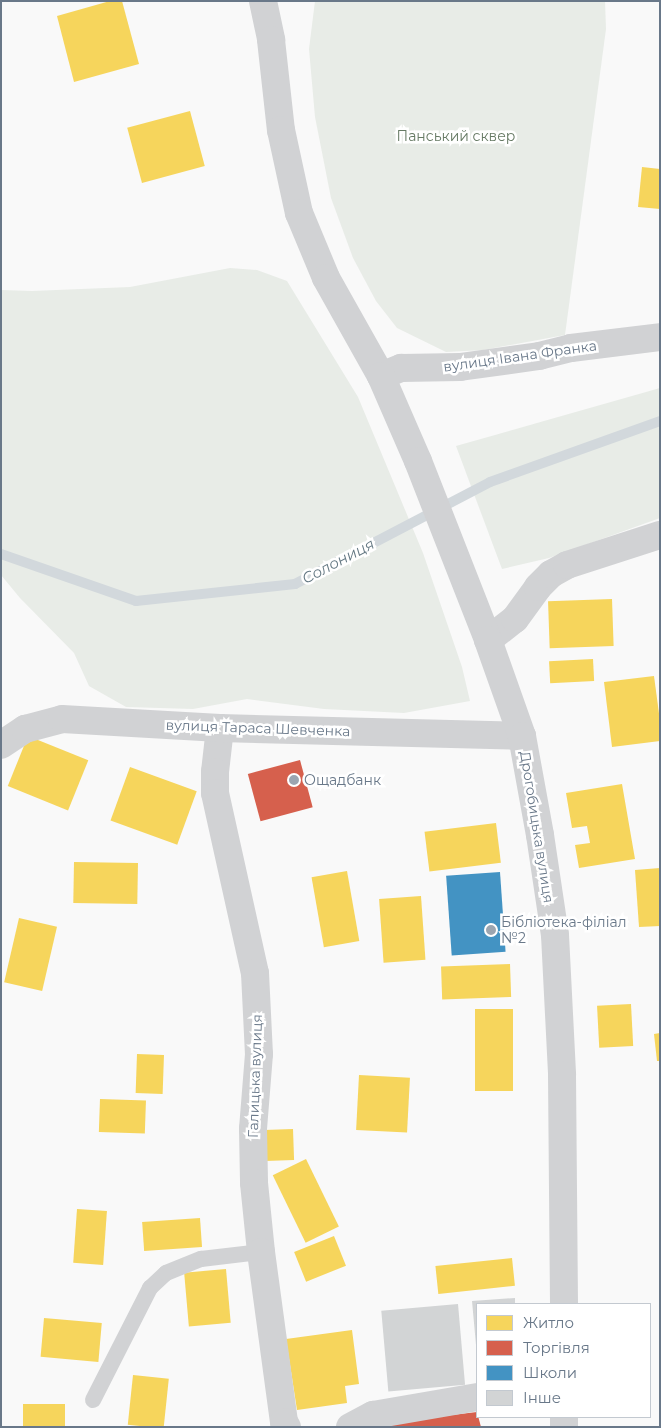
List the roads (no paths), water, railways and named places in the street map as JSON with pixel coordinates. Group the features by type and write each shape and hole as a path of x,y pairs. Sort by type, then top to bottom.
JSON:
{"street":[{"name":"Дрогобицька вулиця","path":"263,1 271,40 281,130 299,213 326,278 381,376 418,461 488,640 522,736 540,835 555,935 562,1075 564,1303"},
{"name":"вулиця Івана Франка","path":"381,376 400,368 460,367 539,356 571,348 660,338"},
{"path":"488,640 514,619 538,587 551,574 566,566 660,536"},
{"name":"вулиця Тараса Шевченка","path":"1,745 25,729 62,719 220,728 522,736"},
{"name":"Галицька вулиця","path":"220,728 215,772 215,793 255,972 258,1054 253,1129 254,1182 261,1252 284,1422 287,1427"},
{"path":"350,1427 373,1416 476,1397"}],"lane":[{"path":"93,1400 150,1288 166,1273 201,1259 261,1252"}],"waterway":[{"name":"Солониця","path":"1,554 136,601 295,584 490,482 660,421"}],"place":[{"name":"Ощадбанк","path":"294,780"},
{"name":"Бібліотека-філіал №2","path":"491,930"}],"park label":[{"name":"Панський сквер","path":"456,136"}]}
